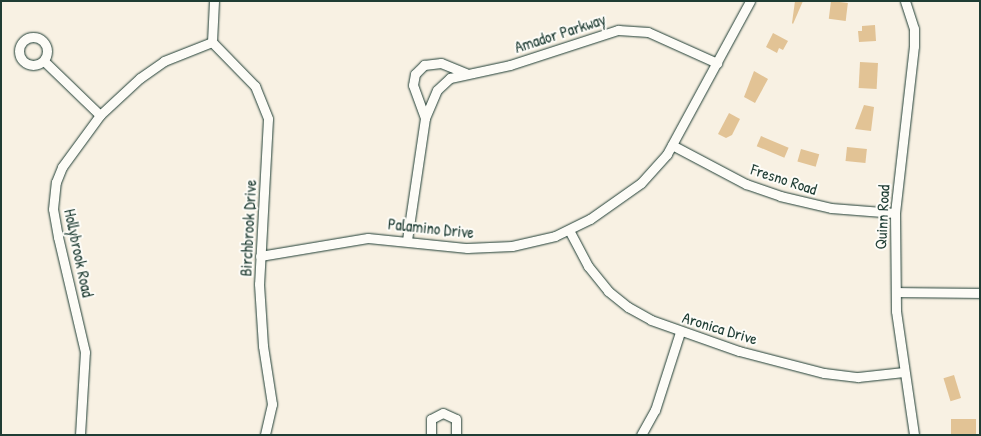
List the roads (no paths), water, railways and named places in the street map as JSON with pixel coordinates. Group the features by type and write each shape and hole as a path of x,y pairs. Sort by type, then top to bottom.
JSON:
{"street":[{"path":"212,42 214,1"},
{"name":"Palamino Drive","path":"260,256 354,238 407,240 452,247 491,248 537,241 569,230 598,214 641,183 672,145 750,1"},
{"name":"Quinn Road","path":"905,1 914,29 914,46 895,213 896,292 897,330 914,435"},
{"name":"Amador Parkway","path":"407,240 425,118 437,90 450,78 510,64 600,34 634,29 663,38 717,63"},
{"name":"Hollybrook Road","path":"80,435 85,352 58,236 53,196 62,167 100,115 152,69 212,42"},
{"name":"Birchbrook Drive","path":"212,42 255,86 268,119 260,256 263,346 272,404 265,435"},
{"path":"44,61 100,115"},
{"name":"Amador Parkway","path":"425,118 413,85 415,74 424,65 441,63 466,73"},
{"name":"Fresno Road","path":"672,145 746,184 780,196 831,208 895,213"},
{"name":"Aronica Drive","path":"569,230 588,266 616,299 639,314 680,332 833,374 858,377 904,372"},
{"path":"896,292 980,293"},
{"path":"641,435 655,410 680,332"},
{"path":"431,435 431,420 443,412 456,419 456,435"}]}
